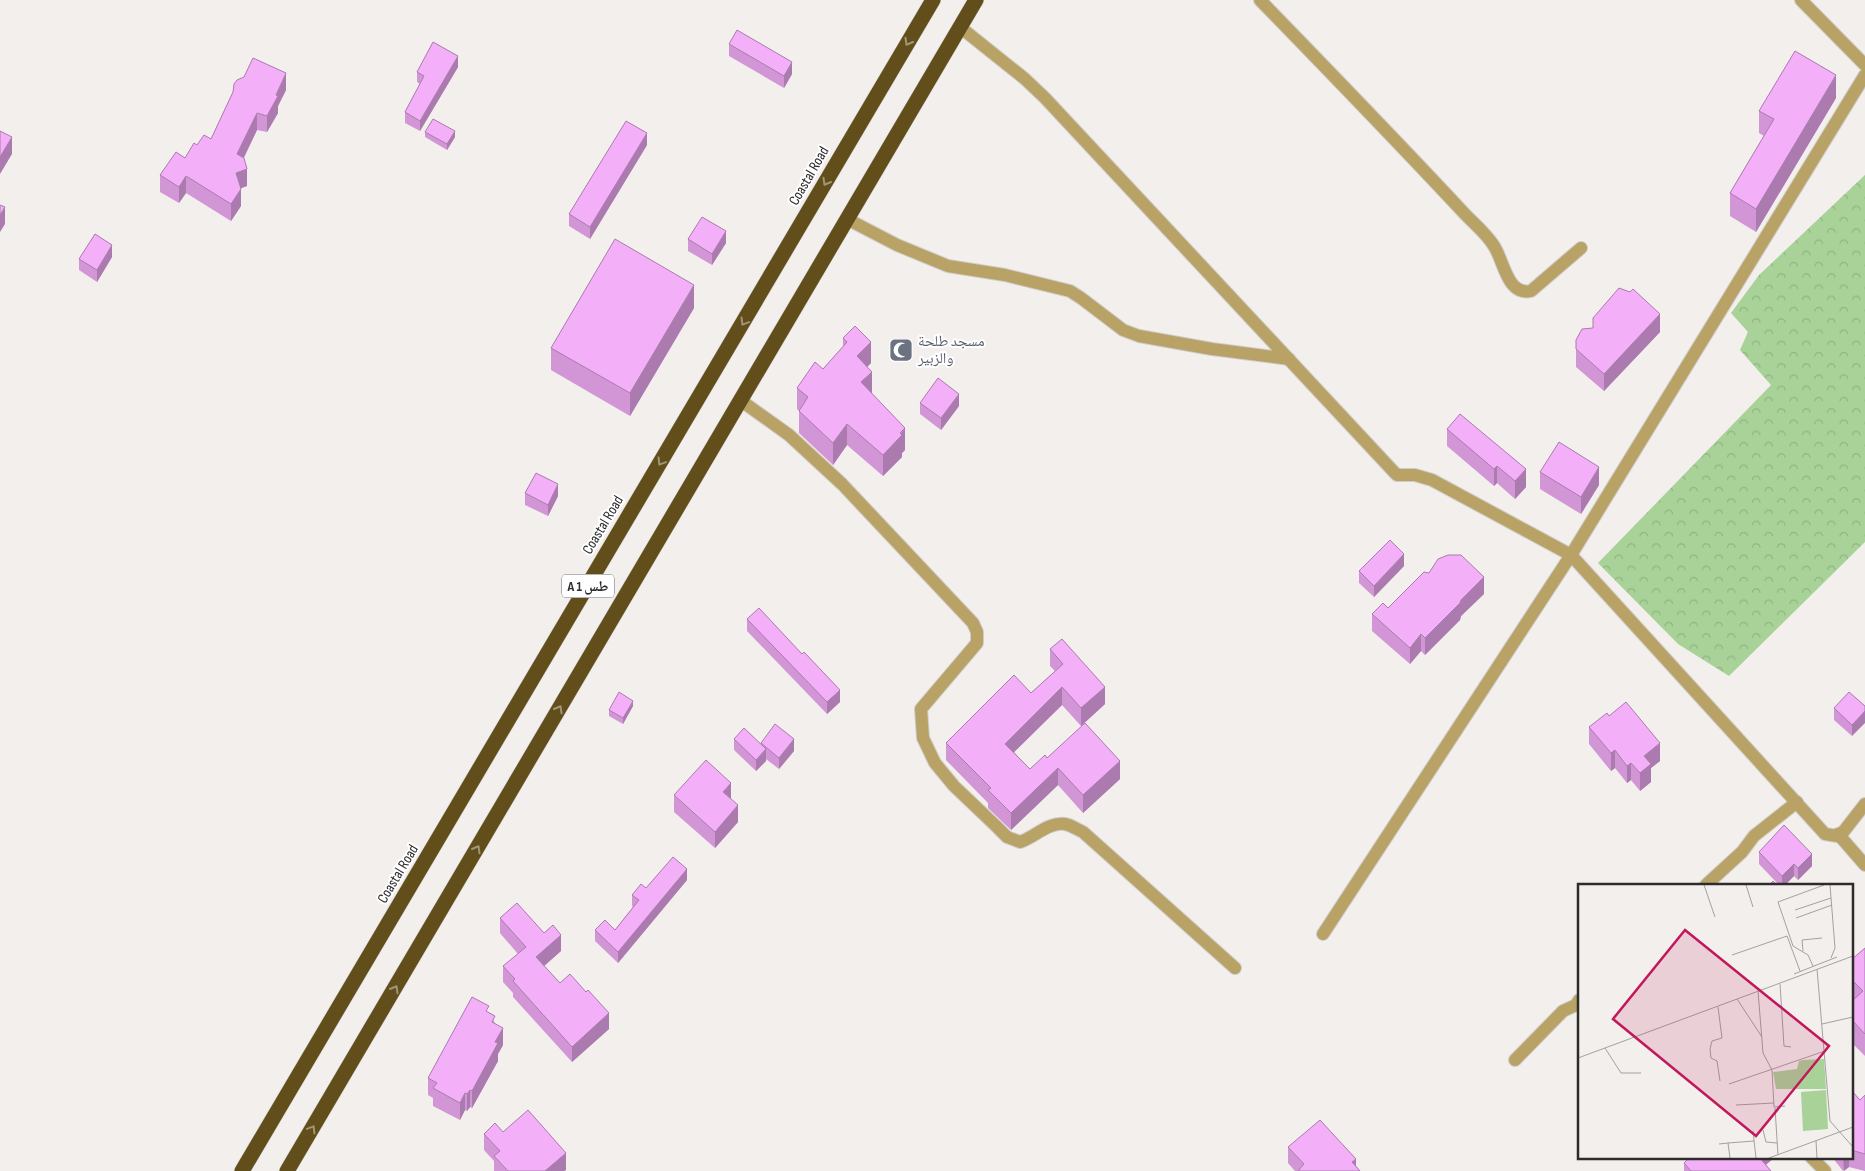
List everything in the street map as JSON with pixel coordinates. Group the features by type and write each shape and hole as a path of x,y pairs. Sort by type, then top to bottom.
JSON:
{"highway":[{"name":"Coastal Road","path":"242,1171 933,0"},
{"name":"A 1 طس","path":"288,1171 976,0"}],"street":[{"path":"1260,0 1493,244 1512,284 1518,291 1523,293 1531,291 1581,248"},
{"path":"1801,0 1865,65"},
{"path":"960,27 1025,79 1045,98 1397,475 1415,475 1432,480 1571,555 1825,834 1834,836 1844,830 1865,804"},
{"path":"1323,934 1571,555 1865,75"},
{"path":"847,218 897,245 948,266 1005,275 1070,292 1124,330 1140,336 1212,349 1289,359"},
{"path":"740,400 789,435 842,484 974,623 977,632 977,643 921,709 922,738 935,763 954,786 1007,837 1020,842 1031,838 1049,826 1066,824 1083,832 1235,968"},
{"path":"1707,884 1742,852 1754,836 1796,802"},
{"path":"1838,834 1865,865"},
{"path":"1515,1060 1564,1011 1576,1005 1578,1002"},
{"path":"1812,1158 1825,1171"}],"green space":[{"path":"1865,175 1865,542 1729,676 1678,644 1598,563 1771,385 1740,350 1748,332 1731,313 1759,275"}],"building":[{"path":"737,30 792,62 784,76 729,44"},
{"path":"433,42 458,56 420,121 405,112 424,76 417,72"},
{"path":"1795,51 1836,75 1756,209 1730,193 1774,119 1759,111"},
{"path":"253,58 286,73 276,95 278,96 267,116 257,113 237,154 244,158 247,169 236,173 241,189 231,204 186,176 179,187 160,175 176,152 185,158 194,143 197,145 204,135 211,139 233,92 234,84 237,80 244,77"},
{"path":"433,119 455,131 447,144 425,132"},
{"path":"626,121 647,133 590,227 569,214"},
{"path":"0,131 12,137 0,157"},
{"path":"0,205 5,207 0,215"},
{"path":"702,217 726,231 712,254 688,239"},
{"path":"95,234 112,245 97,270 79,259"},
{"path":"615,239 694,285 630,393 551,348"},
{"path":"1619,288 1630,292 1633,289 1660,314 1604,374 1576,349 1576,340 1582,329 1593,328 1593,318"},
{"path":"855,326 871,342 857,356 872,372 861,382 905,428 900,433 902,435 883,455 847,424 833,443 799,411 808,397 797,388 815,362 823,369 847,342 843,338"},
{"path":"938,378 959,394 941,418 920,403"},
{"path":"1460,414 1526,469 1515,481 1497,466 1494,469 1447,429"},
{"path":"1559,442 1599,467 1581,497 1540,472"},
{"path":"536,473 558,484 548,505 525,493"},
{"path":"1390,540 1404,554 1374,586 1359,571"},
{"path":"1448,555 1461,555 1484,577 1425,638 1421,634 1410,648 1372,614 1383,603 1388,608 1424,572 1429,573 1438,559"},
{"path":"759,608 802,654 804,652 840,690 827,702 747,619"},
{"path":"1062,639 1105,687 1081,708 1062,687 1005,744 1030,769 1045,755 1047,758 1085,723 1120,761 1083,795 1058,768 1011,813 988,790 991,788 946,743 1014,675 1031,693 1063,664 1050,649"},
{"path":"619,692 633,701 623,718 609,710"},
{"path":"1849,692 1865,706 1865,711 1852,725 1834,708"},
{"path":"1626,702 1660,743 1644,756 1651,764 1640,773 1631,763 1627,766 1615,750 1611,753 1589,727 1607,713 1609,716"},
{"path":"775,724 794,739 779,758 761,743"},
{"path":"744,728 766,749 756,760 734,739"},
{"path":"706,760 731,783 723,792 738,805 715,832 674,795"},
{"path":"1784,825 1812,854 1798,868 1794,864 1782,876 1759,852"},
{"path":"673,857 687,869 618,952 595,930 605,920 615,930 639,900 632,895 641,884 646,888"},
{"path":"517,903 544,933 553,925 561,935 536,957 560,983 570,974 609,1013 572,1047 513,981 515,979 503,966 526,947 500,918"},
{"path":"1865,948 1865,1034 1852,1020 1852,1001 1863,991 1852,980 1852,959"},
{"path":"472,997 489,1006 486,1011 495,1016 492,1022 503,1028 495,1042 498,1043 472,1091 470,1090 467,1094 465,1093 460,1103 433,1088 437,1083 428,1078"},
{"path":"1852,1091 1860,1100 1865,1095 1865,1154 1852,1150"},
{"path":"528,1110 566,1153 545,1171 508,1171 494,1156 500,1151 484,1134 495,1123 503,1132"},
{"path":"1320,1120 1356,1159 1352,1162 1360,1171 1298,1171 1304,1164 1288,1147"},
{"path":"1689,1158 1760,1158 1771,1171 1691,1171 1684,1163"}],"place":[{"name":"مسجد طلحة والزبير","path":"901,350"}]}
